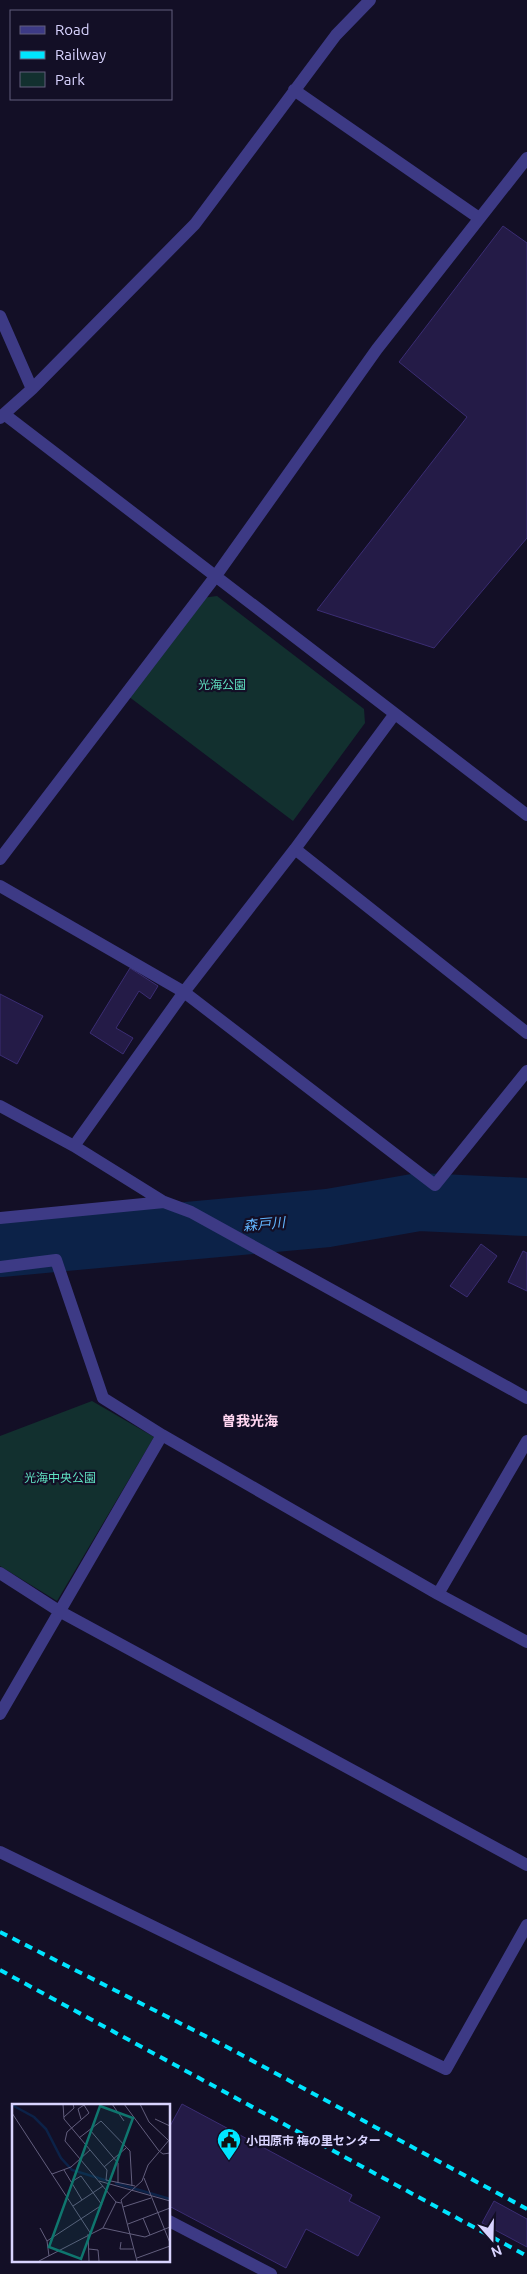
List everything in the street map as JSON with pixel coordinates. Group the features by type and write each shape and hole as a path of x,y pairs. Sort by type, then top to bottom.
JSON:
{"street":[{"path":"370,0 336,34 194,224 32,389 2,416 527,815"},
{"path":"294,90 480,218"},
{"path":"0,860 215,577 377,349 527,158"},
{"path":"0,316 32,389"},
{"path":"74,1146 184,992 295,849 394,715"},
{"path":"295,849 527,1033"},
{"path":"0,886 184,992 435,1185 527,1071"},
{"path":"0,1106 74,1146 164,1202 191,1212 527,1398"},
{"path":"0,1218 164,1202"},
{"path":"0,1267 56,1260 103,1398 162,1435 438,1594 527,1642"},
{"path":"0,1714 162,1435"},
{"path":"438,1594 527,1441"},
{"path":"0,1573 59,1611 527,1865"},
{"path":"0,1852 446,2069 527,1925"},
{"path":"170,2222 271,2274"}],"green space":[{"name":"光海公園","path":"217,596 364,709 365,723 293,821 128,696 202,598"},
{"name":"光海中央公園","path":"92,1401 154,1437 57,1601 0,1566 0,1436"}],"building":[{"path":"503,226 527,243 527,538 434,648 317,610 467,417 399,362"},
{"path":"130,968 158,986 150,999 139,991 116,1028 133,1038 123,1054 90,1033"},
{"path":"0,994 43,1016 17,1064 0,1055"},
{"path":"481,1244 497,1256 467,1297 450,1286"},
{"path":"523,1251 527,1253 527,1291 508,1282"},
{"name":"小田原市 梅の里センター","path":"182,2104 352,2195 349,2201 380,2217 358,2256 306,2229 286,2268 170,2207 170,2126"},
{"path":"494,2201 527,2219 527,2247 482,2223"}],"waterway":[{"name":"森戸川","path":"0,1248 328,1218 419,1202 527,1207"}],"railway":[{"path":"0,1932 227,2047 527,2209"},
{"path":"0,1970 527,2256"}],"place":[{"name":"小田原市 梅の里センター","path":"229,2161"}],"district":[{"name":"曽我光海","path":"250,1421"}]}
